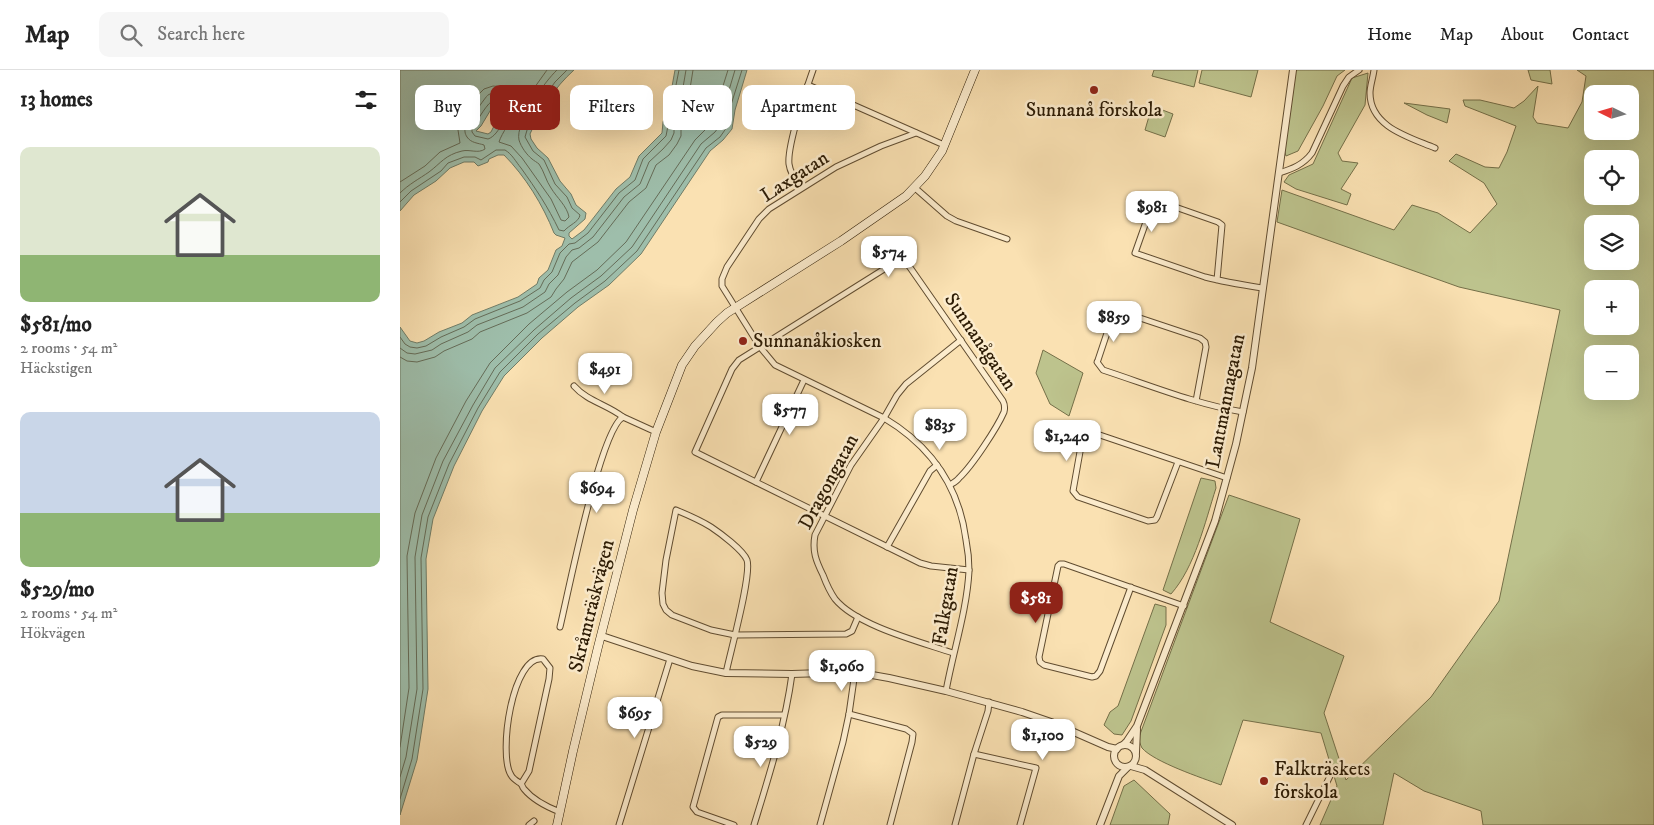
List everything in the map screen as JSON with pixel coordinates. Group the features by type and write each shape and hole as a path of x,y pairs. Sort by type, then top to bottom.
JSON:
{"main road":[{"name":"Skråmträskvägen","path":"557,825 573,750 633,510 656,432 671,390 686,359 694,346 717,322 735,308 857,230 906,196 925,176 944,145 975,70"}],"street":[{"path":"808,85 813,70"},
{"name":"Lantmannagatan","path":"1118,753 1137,726 1215,521 1227,478 1252,368 1293,70"},
{"path":"1279,173 1306,161 1312,153 1349,77 1359,70"},
{"path":"1374,70 1370,92 1371,104 1383,124 1435,148"},
{"path":"855,106 944,145"},
{"path":"796,130 789,161 791,172 801,188"},
{"name":"Laxgatan","path":"735,308 722,286 722,279 727,267 769,209 838,166 881,146 916,133"},
{"path":"914,187 947,216 956,221 1008,239"},
{"path":"1217,280 1223,232 1222,225 1169,205 1155,202 1152,205 1136,253 1217,280 1262,288"},
{"name":"Sunnanågatan","path":"756,482 695,452 732,369 740,360 760,347 897,261 902,260 909,266 1005,405 997,424 976,457 959,479 950,485"},
{"name":"Falkgatan","path":"735,308 760,347 775,365 901,427 931,456 950,485 961,510 969,570 966,596 946,691"},
{"path":"1196,401 1206,347 1205,342 1200,338 1122,312 1116,314 1112,318 1097,362 1103,370 1196,401 1243,412"},
{"name":"Dragongatan","path":"953,653 896,635 858,617 845,608 834,597 813,551 814,535 824,515 851,465 884,418 897,395 906,384 960,340"},
{"path":"804,380 756,482 887,547 931,566 969,570"},
{"path":"574,386 580,394 656,432"},
{"path":"560,627 600,460 614,428 623,417"},
{"path":"1178,462 1157,517 1152,521 1078,497 1073,491 1083,434 1088,430 1227,478"},
{"path":"887,547 930,470 937,465"},
{"path":"726,672 735,635 748,570 747,560 741,551 711,526 676,510 666,560 663,604 672,615 711,630 735,635 846,634 852,631 858,617"},
{"path":"1131,587 1100,671 1096,676 1092,677 1044,665 1040,662 1039,658 1054,584 1060,564 1064,564 1131,587 1184,606"},
{"path":"602,636 692,666 726,672 792,674 855,672 889,678 989,702 1051,722 1108,747 1118,753 1121,766 1145,770 1232,825"},
{"path":"521,784 530,771 549,679 550,668 543,659 532,661 526,668 515,691 506,728 508,770 524,790 540,802 560,812"},
{"path":"618,825 670,659"},
{"path":"820,825 849,714 855,672"},
{"path":"754,825 769,777 792,674"},
{"path":"955,825 989,702"},
{"path":"849,714 906,729 913,734 890,825"},
{"path":"734,825 696,812 693,807 718,717 722,715 784,715"},
{"name":"Lantmannagatan","path":"1136,755 1135,740 1137,726"},
{"path":"1118,753 1129,746 1145,770"},
{"path":"1116,783 1118,753"},
{"path":"974,754 1036,768 1020,825"},
{"path":"1100,825 1116,783 1123,770 1129,766 1136,755"},
{"path":"1306,825 1333,770"}],"green space":[{"path":"1154,70 1198,70 1194,87 1152,76"},
{"path":"1202,70 1258,70 1251,97 1199,83"},
{"path":"1295,70 1345,70 1337,76 1298,151 1286,156 1284,149"},
{"path":"1528,70 1550,70 1552,84 1531,80"},
{"path":"1577,70 1654,70 1654,825 1483,825 1481,811 1424,791 1394,773 1383,825 1320,825 1337,786 1321,733 1243,720 1221,785 1157,759 1142,748 1139,737 1229,495 1300,519 1270,622 1344,656 1324,713 1346,780 1431,697 1499,601 1560,310 1459,287 1277,222 1282,190 1394,230 1412,205 1438,213 1470,233 1497,204 1484,183 1449,161 1456,154 1485,167 1499,168 1516,126 1465,106 1463,100 1480,100 1514,108 1524,101 1538,86 1533,117 1537,123 1568,128 1582,102 1584,89 1584,140 1639,140 1639,85 1585,85 1586,76"},
{"path":"1368,73 1365,105 1338,153 1342,161 1358,163 1341,189 1351,194 1347,205 1296,189 1284,182 1289,175 1313,164 1352,78"},
{"path":"1404,103 1450,109 1447,123 1427,115"},
{"path":"1152,106 1173,114 1165,137 1145,130"},
{"path":"1043,350 1083,373 1069,416 1050,404 1036,373"},
{"path":"1201,478 1215,481 1216,488 1193,558 1187,571 1171,594 1163,590"},
{"path":"1155,604 1166,607 1166,625 1131,721 1122,735 1114,734 1104,725 1110,712 1118,706"},
{"path":"1134,780 1170,814 1168,825 1110,825 1124,786"}],"water":[{"path":"400,70 574,70 559,85 490,85 490,111 480,127 480,85 415,85 415,130 477,130 488,134 492,130 532,130 530,134 531,139 537,148 548,158 576,205 586,213 585,219 569,233 572,239 584,230 616,189 630,177 639,156 662,133 663,122 663,130 731,130 710,151 641,254 609,285 578,307 542,338 504,376 482,411 454,466 433,519 426,559 428,689 417,760 400,815 400,327 410,341 417,343 462,323 472,315 518,297 537,284 539,278 548,270 556,250 562,246 565,238 554,233 533,191 504,155 498,155 478,166 474,162 464,162 450,168 436,181 414,195 400,211"},
{"path":"675,70 747,70 735,110 732,129 732,85 672,85"}],"place":[{"name":"Sunnanå förskola","path":"1094,90"},
{"name":"Sunnanåkiosken","path":"743,341"},
{"name":"Falkträskets förskola","path":"1264,781"}]}
